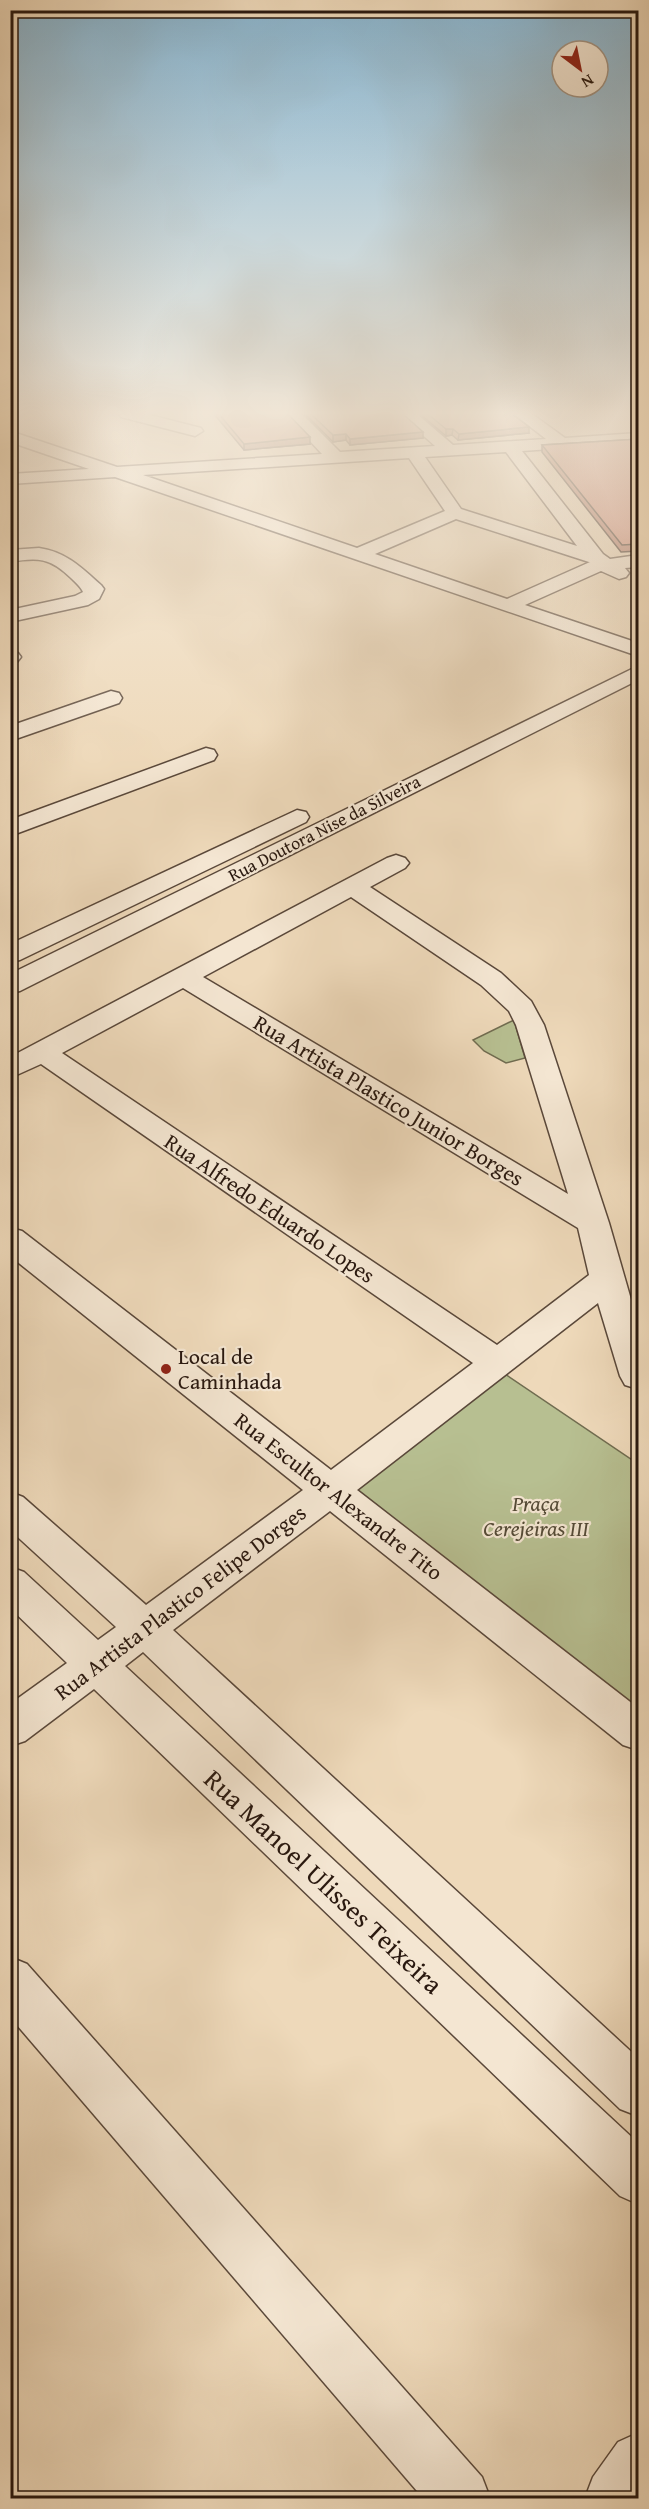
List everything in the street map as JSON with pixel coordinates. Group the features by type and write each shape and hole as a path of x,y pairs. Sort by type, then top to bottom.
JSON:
{"street":[{"path":"287,531 639,650"},
{"path":"357,555 413,531"},
{"path":"508,531 606,565 639,572"},
{"path":"579,531 606,565"},
{"path":"10,556 46,552 57,557 94,589 92,595 81,601 10,616"},
{"path":"508,605 606,565 639,561"},
{"path":"529,613 606,565"},
{"name":"Rua Doutora Nise da Silveira","path":"10,985 639,672"},
{"path":"10,734 111,698"},
{"path":"10,829 206,755"},
{"path":"10,954 304,814"},
{"path":"10,1069 396,863"},
{"path":"353,887 491,979 521,1007 530,1025 639,1376"},
{"name":"Rua Artista Plastico Junior Borges","path":"184,977 593,1223"},
{"name":"Rua Alfredo Eduardo Lopes","path":"42,1052 498,1363"},
{"name":"Rua Escultor Alexandre Tito","path":"10,1239 639,1732"},
{"name":"Rua Artista Plastico Felipe Dorges","path":"10,1728 331,1490 607,1279"},
{"path":"10,1507 144,1628 639,2091"},
{"name":"Rua Manoel Ulisses Teixeira","path":"10,1583 639,2178"},
{"path":"10,1980 461,2499"},
{"path":"614,2499 639,2462"}],"green space":[{"path":"514,1020 525,1058 506,1063 484,1051 473,1040"},
{"name":"Praça Cerejeiras III","path":"502,1372 638,1464 638,1723 344,1492"}],"building":[{"path":"611,531 639,531 639,544 622,545"}],"place":[{"name":"Local de Caminhada","path":"166,1369"}]}
